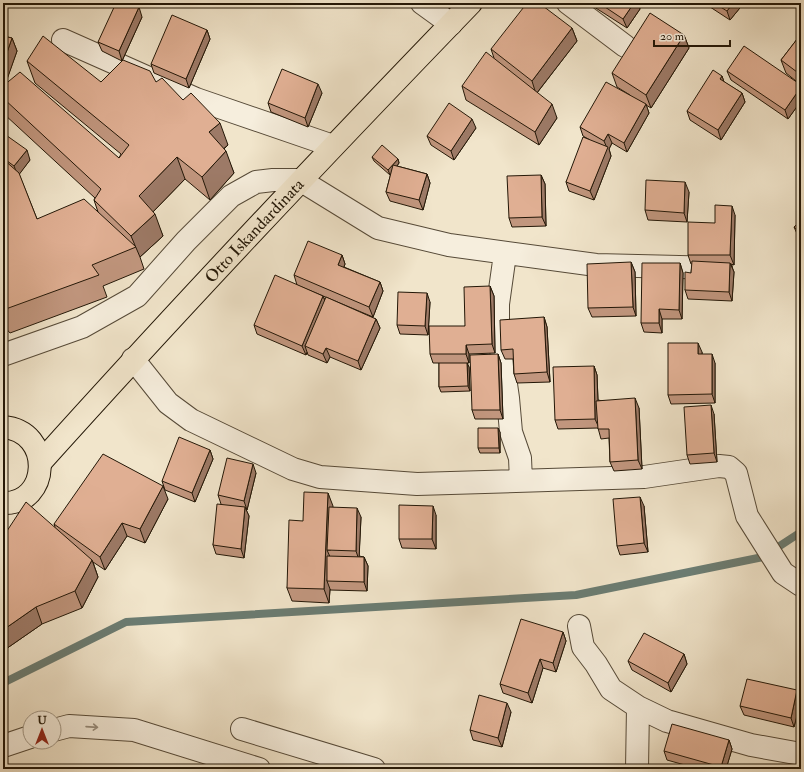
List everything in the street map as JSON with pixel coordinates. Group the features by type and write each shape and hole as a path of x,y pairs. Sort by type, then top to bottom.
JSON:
{"main road":[{"name":"Otto Iskandardinata","path":"40,463 133,359 300,180 471,3"},
{"path":"3,427 22,432 31,440 38,451 40,463 40,474 32,489 18,500 4,506"}],"street":[{"path":"422,3 451,24"},
{"path":"568,3 625,46"},
{"path":"63,40 196,99 332,146"},
{"path":"3,355 82,328 137,296 186,241 231,196 256,182 300,180 378,228 449,245 505,254 596,265 730,268"},
{"path":"505,254 498,304 498,329 511,432 520,458 521,481"},
{"path":"133,359 168,403 191,420 293,469 320,477 417,484 644,477 718,466 730,467 736,473 747,516 783,573 801,585"},
{"path":"579,626 583,647 596,664 611,689 638,707 667,722 751,745 801,754"},
{"path":"637,769 638,707"},
{"path":"62,728 69,726 134,730 260,769"},
{"path":"242,729 374,769"},
{"path":"3,746 22,740"}],"building":[{"path":"116,3 130,3 139,7 119,51 98,42"},
{"path":"527,3 539,3 572,28 532,81 491,49"},
{"path":"599,3 634,3 623,19"},
{"path":"714,3 733,3 727,11"},
{"path":"650,13 684,35 646,95 612,73"},
{"path":"172,15 207,30 186,79 151,64"},
{"path":"801,34 801,75 781,60"},
{"path":"3,36 12,38 3,64"},
{"path":"43,36 101,82 123,60 150,71 156,82 162,78 183,100 191,93 220,123 209,132 226,151 202,177 177,157 139,196 155,214 131,236 94,200 101,189 3,98 3,86 20,72 119,158 129,145 27,61"},
{"path":"744,46 801,85 785,110 727,71"},
{"path":"486,52 552,104 535,132 462,86"},
{"path":"282,69 318,84 305,118 268,103"},
{"path":"713,70 722,76 720,79 742,93 718,130 687,111"},
{"path":"606,82 646,104 624,143 608,134 604,141 580,127"},
{"path":"449,103 472,119 451,151 427,136"},
{"path":"3,133 27,150 14,166 3,158"},
{"path":"583,137 608,147 590,191 566,182"},
{"path":"382,145 398,159 388,170 372,157"},
{"path":"3,159 19,173 37,219 84,199 136,247 92,265 99,275 3,310"},
{"path":"393,165 427,174 419,200 386,192"},
{"path":"541,175 542,217 509,218 507,176"},
{"path":"646,180 685,182 684,213 645,210"},
{"path":"715,205 732,206 730,255 688,255 688,222 715,223"},
{"path":"801,221 801,234 794,227"},
{"path":"308,241 342,255 338,265 380,282 369,307 294,275"},
{"path":"692,261 730,263 729,292 685,290 685,272 691,273"},
{"path":"631,262 633,307 588,308 587,264"},
{"path":"642,263 680,263 679,310 659,309 659,323 641,323"},
{"path":"275,275 323,296 302,346 254,325"},
{"path":"490,286 492,344 466,345 466,354 430,354 429,326 465,326 464,287"},
{"path":"398,292 427,293 425,326 397,325"},
{"path":"326,297 376,319 358,361 326,348 323,354 305,346"},
{"path":"544,317 547,372 514,374 513,349 501,350 500,320"},
{"path":"668,343 698,343 698,354 712,354 712,394 668,395"},
{"path":"498,354 500,410 472,410 470,355"},
{"path":"439,363 467,363 468,386 439,387"},
{"path":"594,366 595,419 555,420 553,367"},
{"path":"635,398 638,460 610,462 609,429 598,429 596,401"},
{"path":"711,405 714,453 687,455 684,407"},
{"path":"478,428 498,428 499,448 478,448"},
{"path":"179,437 210,450 192,493 162,481"},
{"path":"103,454 163,486 140,529 122,523 100,557 54,524"},
{"path":"227,458 253,464 244,501 218,495"},
{"path":"304,492 328,493 324,589 287,588 289,520 303,521"},
{"path":"640,497 644,543 617,546 613,499"},
{"path":"26,502 92,560 75,591 36,607 3,630 3,537"},
{"path":"217,504 245,507 241,549 213,545"},
{"path":"399,505 433,506 432,539 399,539"},
{"path":"329,507 357,508 356,551 327,550"},
{"path":"327,556 364,557 364,582 327,581"},
{"path":"521,619 563,632 553,663 540,659 528,693 500,684"},
{"path":"644,633 684,654 668,683 628,661"},
{"path":"747,679 797,690 791,718 740,706"},
{"path":"479,695 507,703 498,738 470,730"},
{"path":"672,724 729,740 721,767 664,751"},
{"path":"391,766 400,769 391,769"}],"waterway":[{"path":"3,683 126,622 576,595 763,557 801,532"}]}
